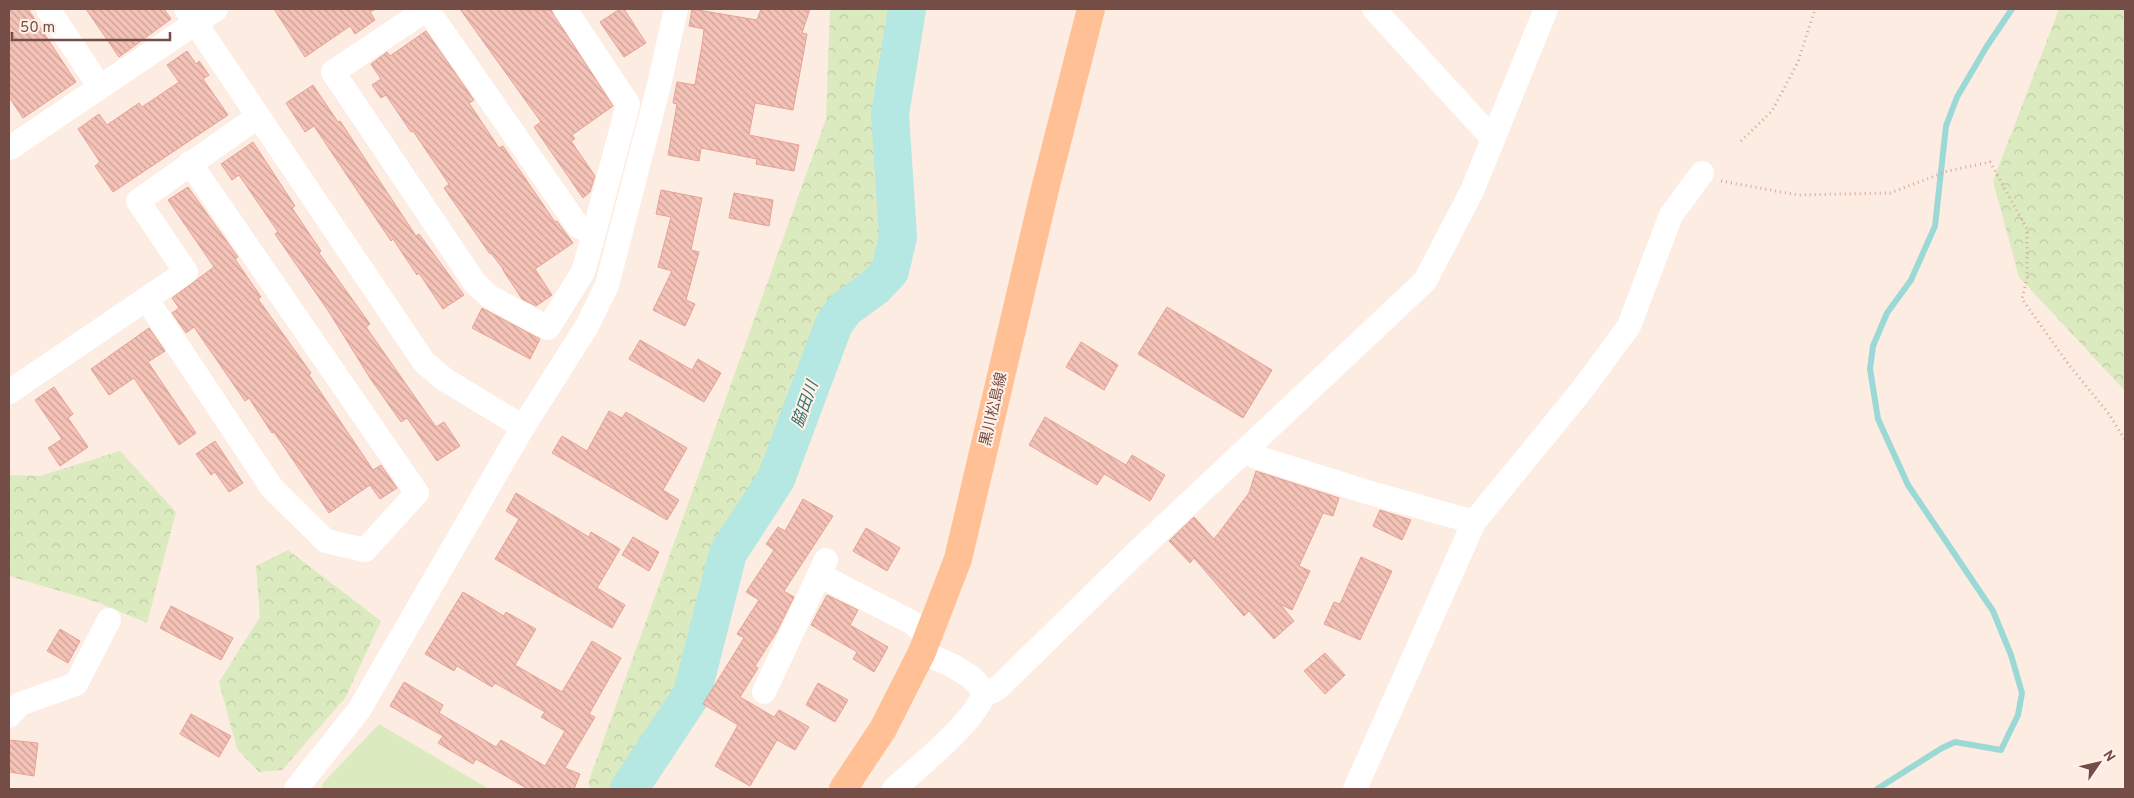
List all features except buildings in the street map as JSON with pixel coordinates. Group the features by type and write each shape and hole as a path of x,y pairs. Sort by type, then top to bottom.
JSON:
{"main road":[{"name":"黒川松島線","path":"843,789 883,729 925,646 958,559 1045,189 1091,9"}],"street":[{"path":"48,9 100,87"},
{"path":"9,146 10,148 100,87 190,16 216,9"},
{"path":"565,9 628,104 594,233 583,272 548,328 490,297 475,283 333,72 427,9 578,226 594,233"},
{"path":"296,789 359,710 523,427 587,326 607,285 659,85 676,9"},
{"path":"1374,9 1493,139"},
{"path":"986,692 991,692 999,687 1246,449 1425,281 1472,191 1546,9"},
{"path":"190,16 424,362 444,379 523,427"},
{"path":"9,392 186,272 138,201 257,117"},
{"path":"146,300 272,488 326,542 366,550 417,493 190,164"},
{"path":"1355,789 1474,522 1582,390 1629,326 1671,215 1702,174"},
{"path":"1246,449 1265,460 1367,492 1474,522"},
{"path":"764,692 823,567 913,623 925,646 971,677 986,692"},
{"path":"9,716 20,704 76,684 109,620"},
{"path":"894,789 951,736 981,702 986,692"}],"path":[{"path":"1740,142 1772,111 1798,62 1815,9"},
{"path":"1702,174 1725,183 1798,195 1850,196 1890,193 1948,171 1990,162 2027,229 2027,278 2022,299 2069,365 2109,414 2125,440"}],"green space":[{"path":"830,9 900,9 883,115 888,262 832,314 686,690 611,789 591,789 588,783 826,119"},
{"path":"2059,9 2125,9 2125,391 2019,277 1993,181"},
{"path":"120,451 176,512 147,623 97,602 9,576 9,475 40,476"},
{"path":"288,550 381,621 345,698 282,770 259,772 237,749 219,682 260,617 256,566"},
{"path":"379,724 489,789 321,789 323,783"}],"waterway":[{"name":"脇田川","path":"629,789 692,694 728,553 776,479 834,324 845,309 875,287 890,271 898,237 890,114 907,9"},
{"path":"1877,789 1942,748 1955,742 2001,750 2018,715 2022,693 2011,655 1993,611 1908,485 1878,419 1870,369 1873,346 1887,313 1911,280 1935,226 1946,126 1957,97 1987,46 2012,9"}]}
